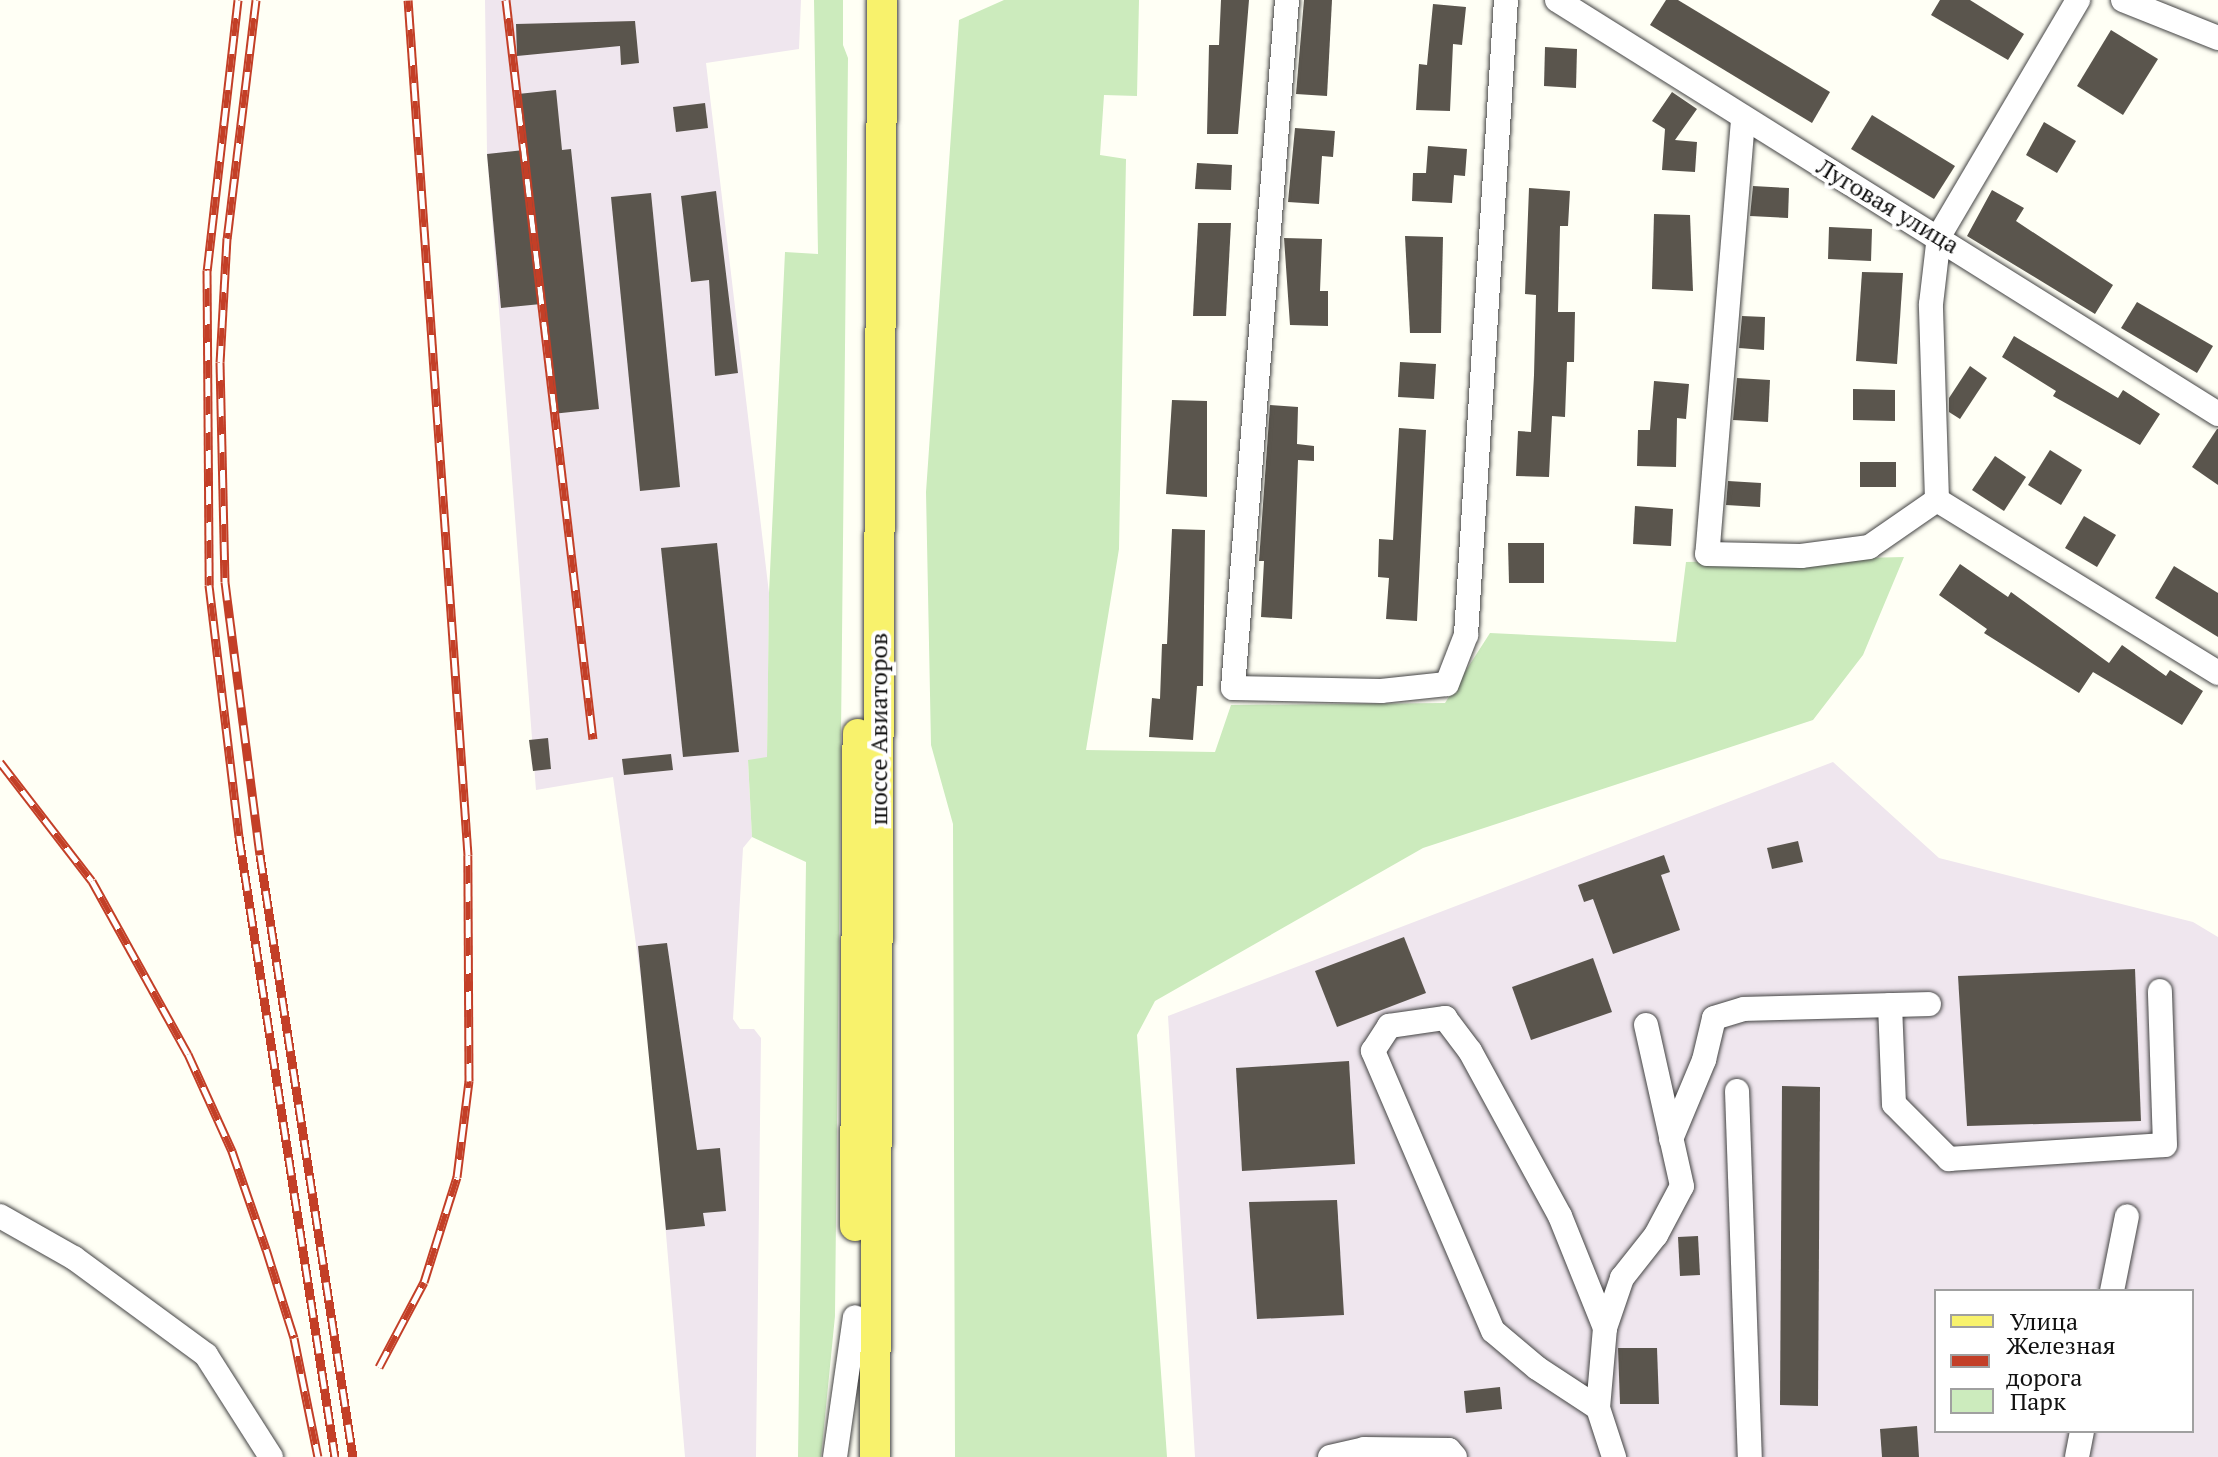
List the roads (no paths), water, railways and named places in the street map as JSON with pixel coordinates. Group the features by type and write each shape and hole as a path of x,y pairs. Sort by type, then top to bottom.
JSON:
{"main road":[{"name":"шоссе Авиаторов","path":"855,1457 862,0"},
{"name":"шоссе Авиаторов","path":"875,1457 882,0"}],"street":[{"path":"1287,0 1233,688 1381,691 1447,684 1466,635 1506,0"},
{"name":"Луговая улица","path":"1557,0 1743,120 1939,236 2218,414"},
{"path":"1937,500 1931,304 1939,236 2078,0"},
{"path":"2123,0 2218,38"},
{"path":"1743,120 1707,554 1801,556 1869,547 1937,500"},
{"path":"1937,500 2218,673"},
{"path":"1890,1005 1894,1104 1949,1159 2165,1145 2160,991"},
{"path":"1671,1139 1704,1060 1714,1018 1744,1009 1929,1004"},
{"path":"1598,1408 1537,1368 1493,1331 1373,1051 1389,1026 1445,1018 1470,1051 1560,1216 1605,1328"},
{"path":"1614,1457 1598,1408 1605,1328 1622,1278 1656,1235 1682,1186 1646,1025"},
{"path":"1737,1091 1750,1457"},
{"path":"0,1216 74,1258 206,1355 271,1457"},
{"path":"2112,1289 2127,1216"},
{"path":"835,1457 855,1317"},
{"path":"2077,1457 2082,1433"},
{"path":"1330,1457 1364,1449 1449,1450 1455,1457"}],"railway":[{"path":"238,0 207,270 209,585 239,837 335,1457"},
{"path":"256,0 227,238 220,362 225,582 260,855 353,1457"},
{"path":"379,1367 424,1282 457,1177 469,1081 468,855 408,0"},
{"path":"506,0 593,739"},
{"path":"0,762 92,881 188,1054 232,1151 266,1249 294,1338 318,1457"}]}
